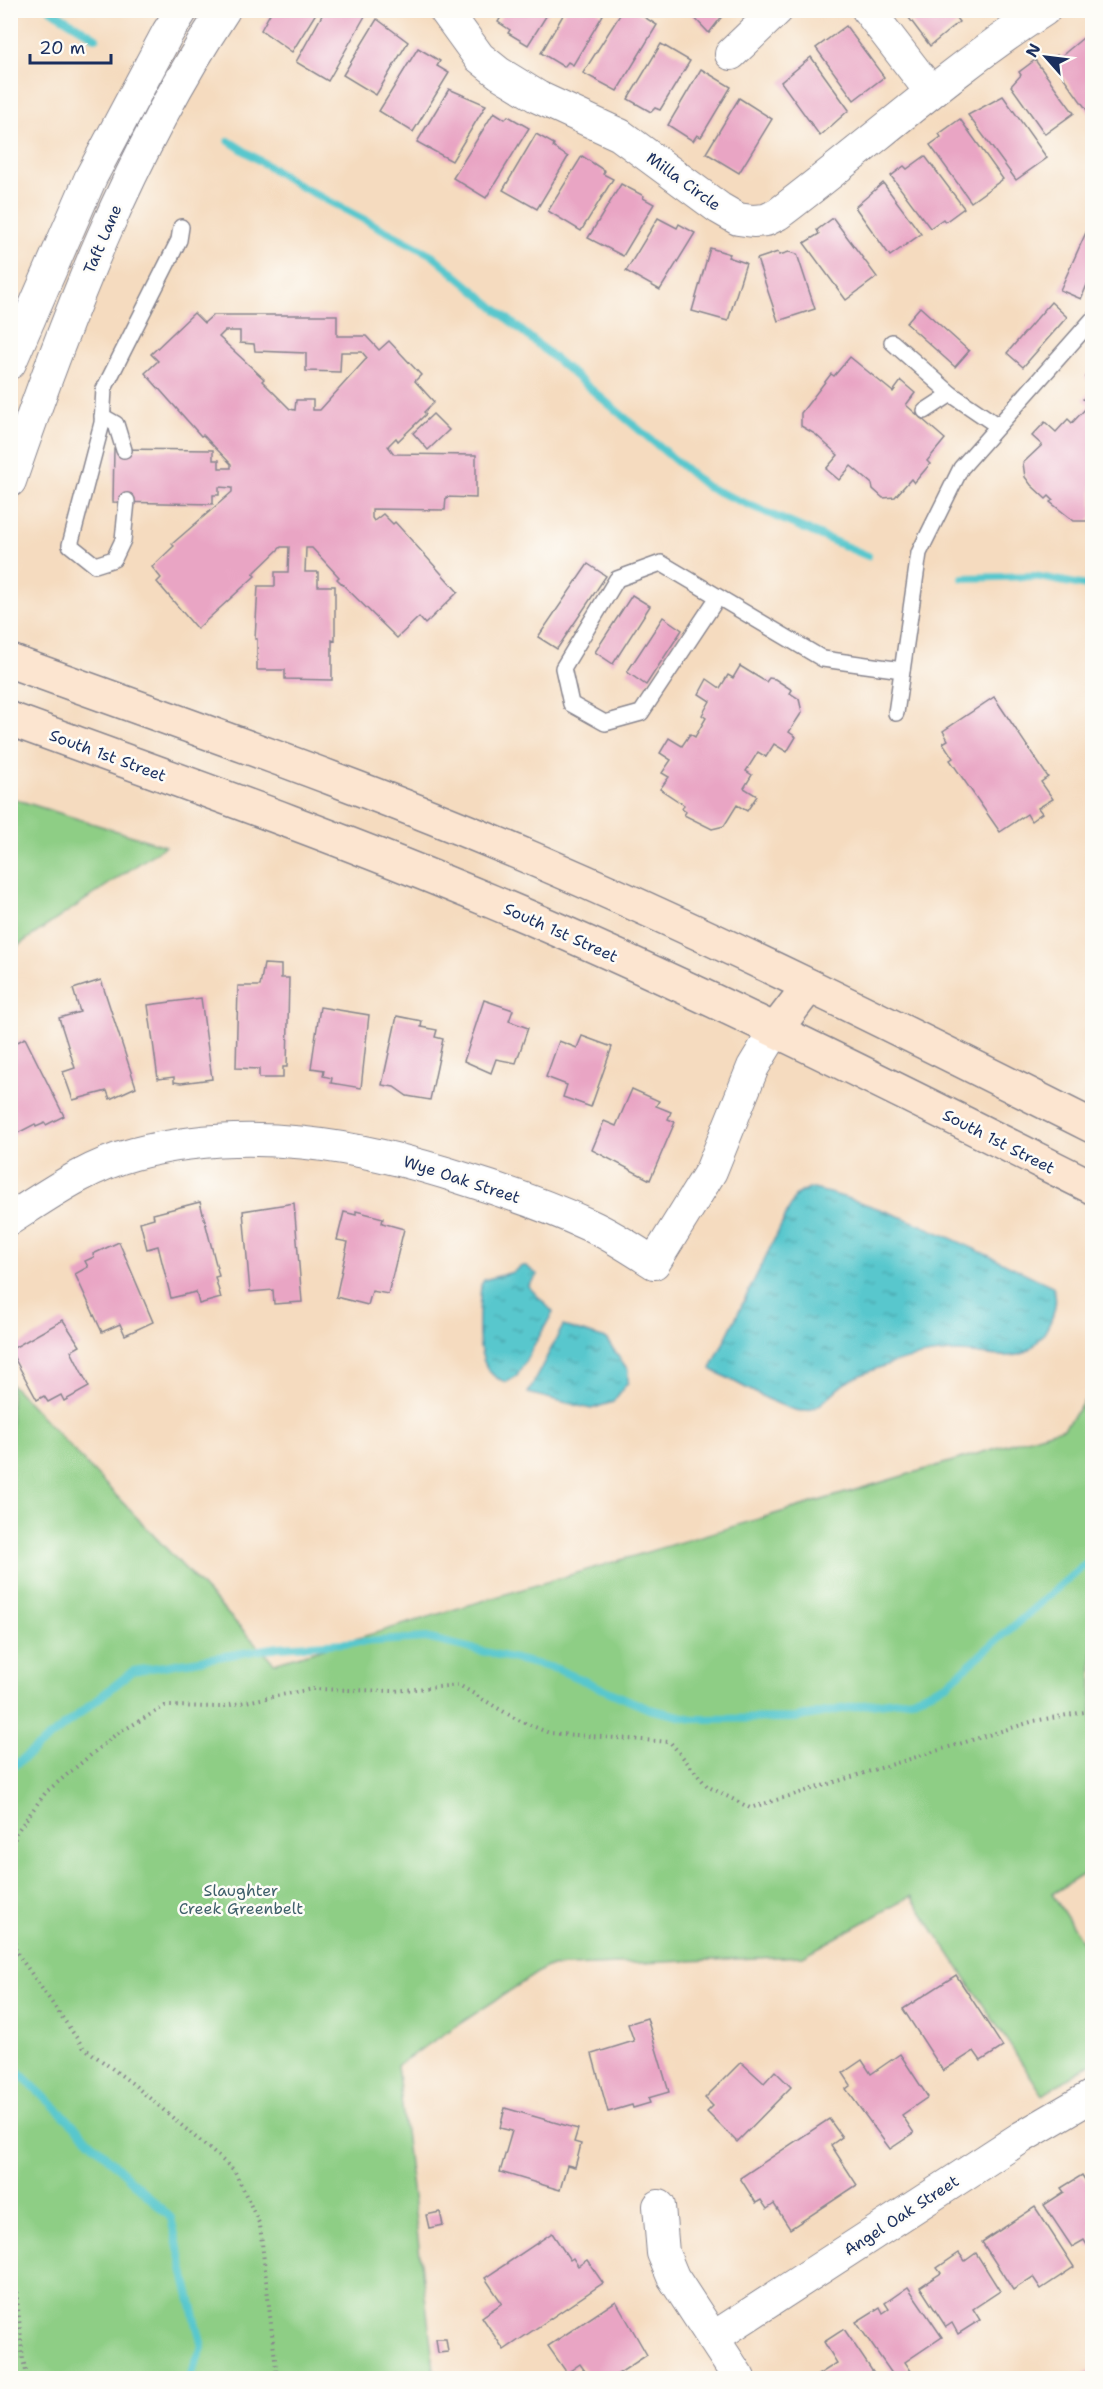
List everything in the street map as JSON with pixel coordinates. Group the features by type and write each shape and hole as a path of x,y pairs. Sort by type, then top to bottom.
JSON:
{"main road":[{"path":"10,661 431,816 626,899 809,986 1092,1126"},
{"name":"South 1st Street","path":"10,719 331,837 471,893 776,1029 1092,1187"},
{"path":"776,1029 809,986"}],"street":[{"name":"Taft Lane","path":"10,363 91,177 182,10"},
{"name":"Taft Lane","path":"10,482 50,369 120,197 168,106 224,10"},
{"name":"Milla Circle","path":"445,10 479,57 499,73 538,97 620,135 718,208 738,219 766,220 778,214 846,163 982,51 1044,10"},
{"path":"731,54 777,10"},
{"path":"868,10 931,92"},
{"name":"Wye Oak Street","path":"10,1219 71,1179 132,1154 195,1142 257,1138 369,1151 433,1168 557,1211 593,1227 654,1263 711,1171 753,1067 776,1029"},
{"name":"Angel Oak Street","path":"713,2338 1022,2137 1092,2097"},
{"path":"659,2205 663,2253 673,2277 739,2379"}],"lane":[{"path":"127,501 123,540 114,560 95,565 70,545 102,416 104,389 179,240 181,227"},
{"path":"896,713 919,553 961,468 1092,320"},
{"path":"892,342 951,394 998,426"},
{"path":"925,411 951,394"},
{"path":"102,416 116,424 124,450"},
{"path":"718,597 641,713 605,723 571,704 563,668 617,579 661,563 823,659 902,670"}],"path":[{"path":"10,1863 16,1833 46,1792 115,1735 165,1706 220,1707 312,1689 394,1691 459,1685 516,1719 549,1733 670,1742 707,1786 750,1808 1034,1721 1090,1711 1092,1708"},
{"path":"10,1918 17,1953 83,2047 133,2084 234,2170 260,2225 277,2379"},
{"path":"10,2226 23,2360 28,2379"}],"green space":[{"path":"11,798 165,846 11,950"},
{"name":"Slaughter Creek Greenbelt","path":"11,1384 274,1663 1064,1428 1092,1391 1092,1869 1052,1894 1092,1957 1092,2063 1043,2095 911,1896 803,1956 546,1967 397,2065 435,2378 11,2378"}],"water":[{"path":"809,1188 872,1206 933,1230 1052,1286 1055,1295 1053,1316 1042,1337 1026,1352 1017,1355 948,1352 881,1367 842,1386 815,1408 802,1411 771,1401 714,1371 711,1369 713,1364 796,1195"},
{"path":"526,1266 538,1275 528,1286 553,1312 517,1376 507,1382 495,1377 487,1368 482,1356 479,1341 481,1285 484,1280 513,1272"},
{"path":"563,1326 606,1339 628,1370 628,1382 613,1402 591,1409 528,1393"}],"building":[{"path":"272,10 318,10 292,52 261,30"},
{"path":"325,10 359,10 365,16 328,81 296,62"},
{"path":"505,10 550,10 528,45 508,33 510,30 498,22"},
{"path":"566,10 596,10 603,15 573,65 568,62 564,67 541,53"},
{"path":"623,10 633,10 657,25 617,91 583,73"},
{"path":"687,10 727,10 709,33"},
{"path":"903,10 950,10 959,22 930,46"},
{"path":"377,19 408,42 376,95 343,75"},
{"path":"846,26 884,77 854,100 816,48"},
{"path":"1083,38 1092,51 1092,111 1089,113 1051,60 1057,55 1059,58"},
{"path":"661,44 690,61 660,110 655,108 651,112 628,99"},
{"path":"418,48 440,61 437,66 449,73 413,132 379,111"},
{"path":"811,57 849,110 820,136 781,82"},
{"path":"1035,60 1074,113 1045,134 1011,86 1021,75 1019,72"},
{"path":"701,69 731,87 701,137 697,135 693,141 668,125"},
{"path":"449,89 486,105 452,161 417,142"},
{"path":"1003,96 1047,158 1016,180 968,115"},
{"path":"739,98 772,119 739,173 706,153"},
{"path":"494,112 505,119 508,116 529,128 486,198 453,178"},
{"path":"960,119 1003,179 971,202 930,145 941,137 939,134"},
{"path":"536,134 554,144 553,147 568,157 537,209 503,190"},
{"path":"582,156 605,171 603,174 613,179 581,231 548,211"},
{"path":"925,156 964,208 945,222 943,219 930,228 891,176 904,166 907,169"},
{"path":"883,183 921,234 890,256 855,207"},
{"path":"621,184 654,204 623,256 588,238"},
{"path":"658,218 677,228 679,224 695,233 660,290 626,271"},
{"path":"833,218 877,277 846,300 804,243 819,234 817,230"},
{"path":"1088,228 1092,230 1092,273 1081,299 1060,290"},
{"path":"710,248 730,254 728,257 746,263 728,321 692,311"},
{"path":"778,252 779,255 789,252 797,254 815,309 778,321 757,259"},
{"path":"1051,302 1067,317 1023,367 1007,353"},
{"path":"920,307 969,351 955,367 906,323"},
{"path":"194,313 204,323 213,315 337,315 337,336 366,336 379,350 389,341 421,375 415,381 434,402 424,412 426,414 398,441 396,438 388,446 394,454 476,455 476,498 446,497 445,510 372,509 372,518 374,521 383,514 393,524 395,522 458,592 425,624 419,617 397,638 337,579 339,577 312,548 306,548 305,572 318,572 318,586 335,586 332,680 285,679 285,670 257,670 257,639 255,639 258,586 275,586 275,572 288,572 289,547 281,547 253,574 255,576 197,629 157,582 161,578 152,567 174,546 172,544 232,492 232,488 219,487 219,495 213,495 213,504 113,502 114,449 213,450 213,460 219,460 219,468 231,468 231,464 203,435 201,436 145,373 158,361 151,354","holes":["225,331 240,331 240,343 254,344 255,351 306,353 306,371 340,372 341,352 362,352 367,358 320,410 313,410 313,400 296,400 295,410 290,409 262,381 264,379 219,337"]},
{"path":"850,357 893,392 901,381 915,393 906,405 945,439 927,461 930,464 914,483 911,479 895,497 883,498 873,489 872,484 851,466 839,480 826,469 838,455 815,434 801,426 801,413 831,374 834,376"},
{"path":"1092,369 1092,385 1085,377"},
{"path":"1092,390 1092,517 1089,521 1074,521 1050,502 1053,500 1049,496 1046,499 1031,485 1025,477 1023,463 1042,445 1032,436 1045,422 1056,432 1068,419 1072,423 1089,405 1083,399"},
{"path":"433,414 449,430 428,450 413,433"},
{"path":"588,564 606,576 557,649 538,637"},
{"path":"632,595 650,606 613,664 595,652"},
{"path":"663,617 682,630 646,685 627,672"},
{"path":"740,666 766,682 769,678 775,679 792,690 790,693 799,699 802,712 789,732 796,737 787,752 774,744 766,757 758,752 746,771 752,775 744,788 757,796 747,811 737,805 724,826 712,829 684,815 686,812 682,809 684,805 660,789 669,777 662,773 671,760 660,753 669,738 682,746 690,734 695,737 706,718 702,715 710,701 699,694 707,679 720,688 728,675 733,678"},
{"path":"994,697 1048,777 1041,782 1053,799 1038,808 1042,813 1031,821 1027,814 1000,832 950,760 953,758 943,743 948,740 943,731"},
{"path":"264,964 281,965 281,978 289,978 287,1067 283,1067 283,1078 259,1078 259,1069 236,1068 238,986 260,986"},
{"path":"101,980 136,1087 110,1099 107,1091 73,1100 63,1072 75,1068 59,1018 80,1012 73,989"},
{"path":"201,998 212,1079 181,1083 174,1082 174,1077 158,1079 148,1005"},
{"path":"484,1000 513,1010 509,1021 528,1028 516,1063 496,1059 491,1073 464,1061"},
{"path":"320,1007 369,1015 361,1088 331,1083 332,1078 323,1076 324,1070 311,1068"},
{"path":"397,1016 422,1021 421,1027 437,1030 435,1037 443,1039 430,1100 407,1096 394,1087 382,1085"},
{"path":"582,1036 612,1047 591,1107 563,1097 567,1085 546,1077 559,1041 577,1048"},
{"path":"25,1038 64,1116 46,1125 45,1123 36,1127 35,1124 14,1135 13,1132 10,1134 10,1046"},
{"path":"632,1089 659,1101 656,1106 671,1112 668,1119 675,1122 650,1180 592,1150 604,1121 616,1126"},
{"path":"200,1202 219,1276 215,1277 221,1298 199,1304 196,1292 171,1298 158,1246 147,1249 140,1222 154,1218 153,1214"},
{"path":"294,1203 302,1302 274,1304 273,1290 250,1292 243,1211"},
{"path":"356,1211 383,1218 382,1223 404,1229 388,1294 372,1291 368,1305 336,1297 348,1242 337,1240 344,1212 356,1215"},
{"path":"119,1242 153,1322 125,1335 120,1324 102,1332 75,1274 88,1267 85,1261 94,1257 93,1254"},
{"path":"63,1320 80,1346 71,1351 89,1387 64,1401 61,1395 48,1402 44,1396 37,1400 10,1350"},
{"path":"956,1975 1003,2047 981,2061 974,2051 943,2071 903,2009"},
{"path":"647,2018 669,2092 648,2098 650,2103 633,2108 632,2105 608,2112 592,2054 634,2041 628,2024"},
{"path":"900,2054 928,2097 902,2115 914,2133 890,2149 846,2089 851,2085 843,2073 862,2060 871,2074"},
{"path":"741,2062 764,2083 775,2071 791,2087 737,2142 707,2112 713,2106 705,2098"},
{"path":"505,2108 578,2129 574,2142 581,2144 575,2167 567,2165 560,2190 500,2172 512,2131 500,2128"},
{"path":"829,2119 842,2137 831,2145 857,2185 790,2229 774,2204 767,2209 761,2200 756,2203 740,2178"},
{"path":"1082,2175 1087,2183 1092,2179 1092,2245 1089,2248 1084,2240 1072,2247 1044,2205 1064,2192 1061,2188"},
{"path":"1035,2207 1074,2267 1041,2289 1033,2277 1013,2290 982,2242"},
{"path":"440,2212 443,2225 429,2228 426,2215"},
{"path":"552,2233 570,2260 573,2258 578,2266 587,2260 603,2283 504,2350 482,2317 502,2303 485,2278"},
{"path":"959,2253 965,2261 976,2253 1000,2291 973,2309 980,2320 958,2334 952,2323 946,2327 920,2287 941,2273 937,2268"},
{"path":"908,2287 942,2337 905,2362 911,2371 895,2378 856,2322 880,2307 883,2313 889,2309 885,2303"},
{"path":"616,2301 647,2355 612,2378 590,2378 580,2364 567,2373 548,2346"},
{"path":"844,2329 877,2378 813,2378 837,2363 824,2342"},
{"path":"436,2339 446,2339 448,2352 438,2353"},
{"path":"1092,2369 1092,2378 1078,2378"}],"waterway":[{"path":"51,10 96,38"},
{"path":"229,141 296,184 432,255 707,487 868,556"},
{"path":"963,578 1034,576 1092,587"},
{"path":"10,1769 133,1671 279,1647 426,1638 557,1669 649,1709 693,1719 795,1718 863,1705 912,1699 947,1684 1092,1558"},
{"path":"10,2064 171,2218 202,2347 189,2378"}]}
